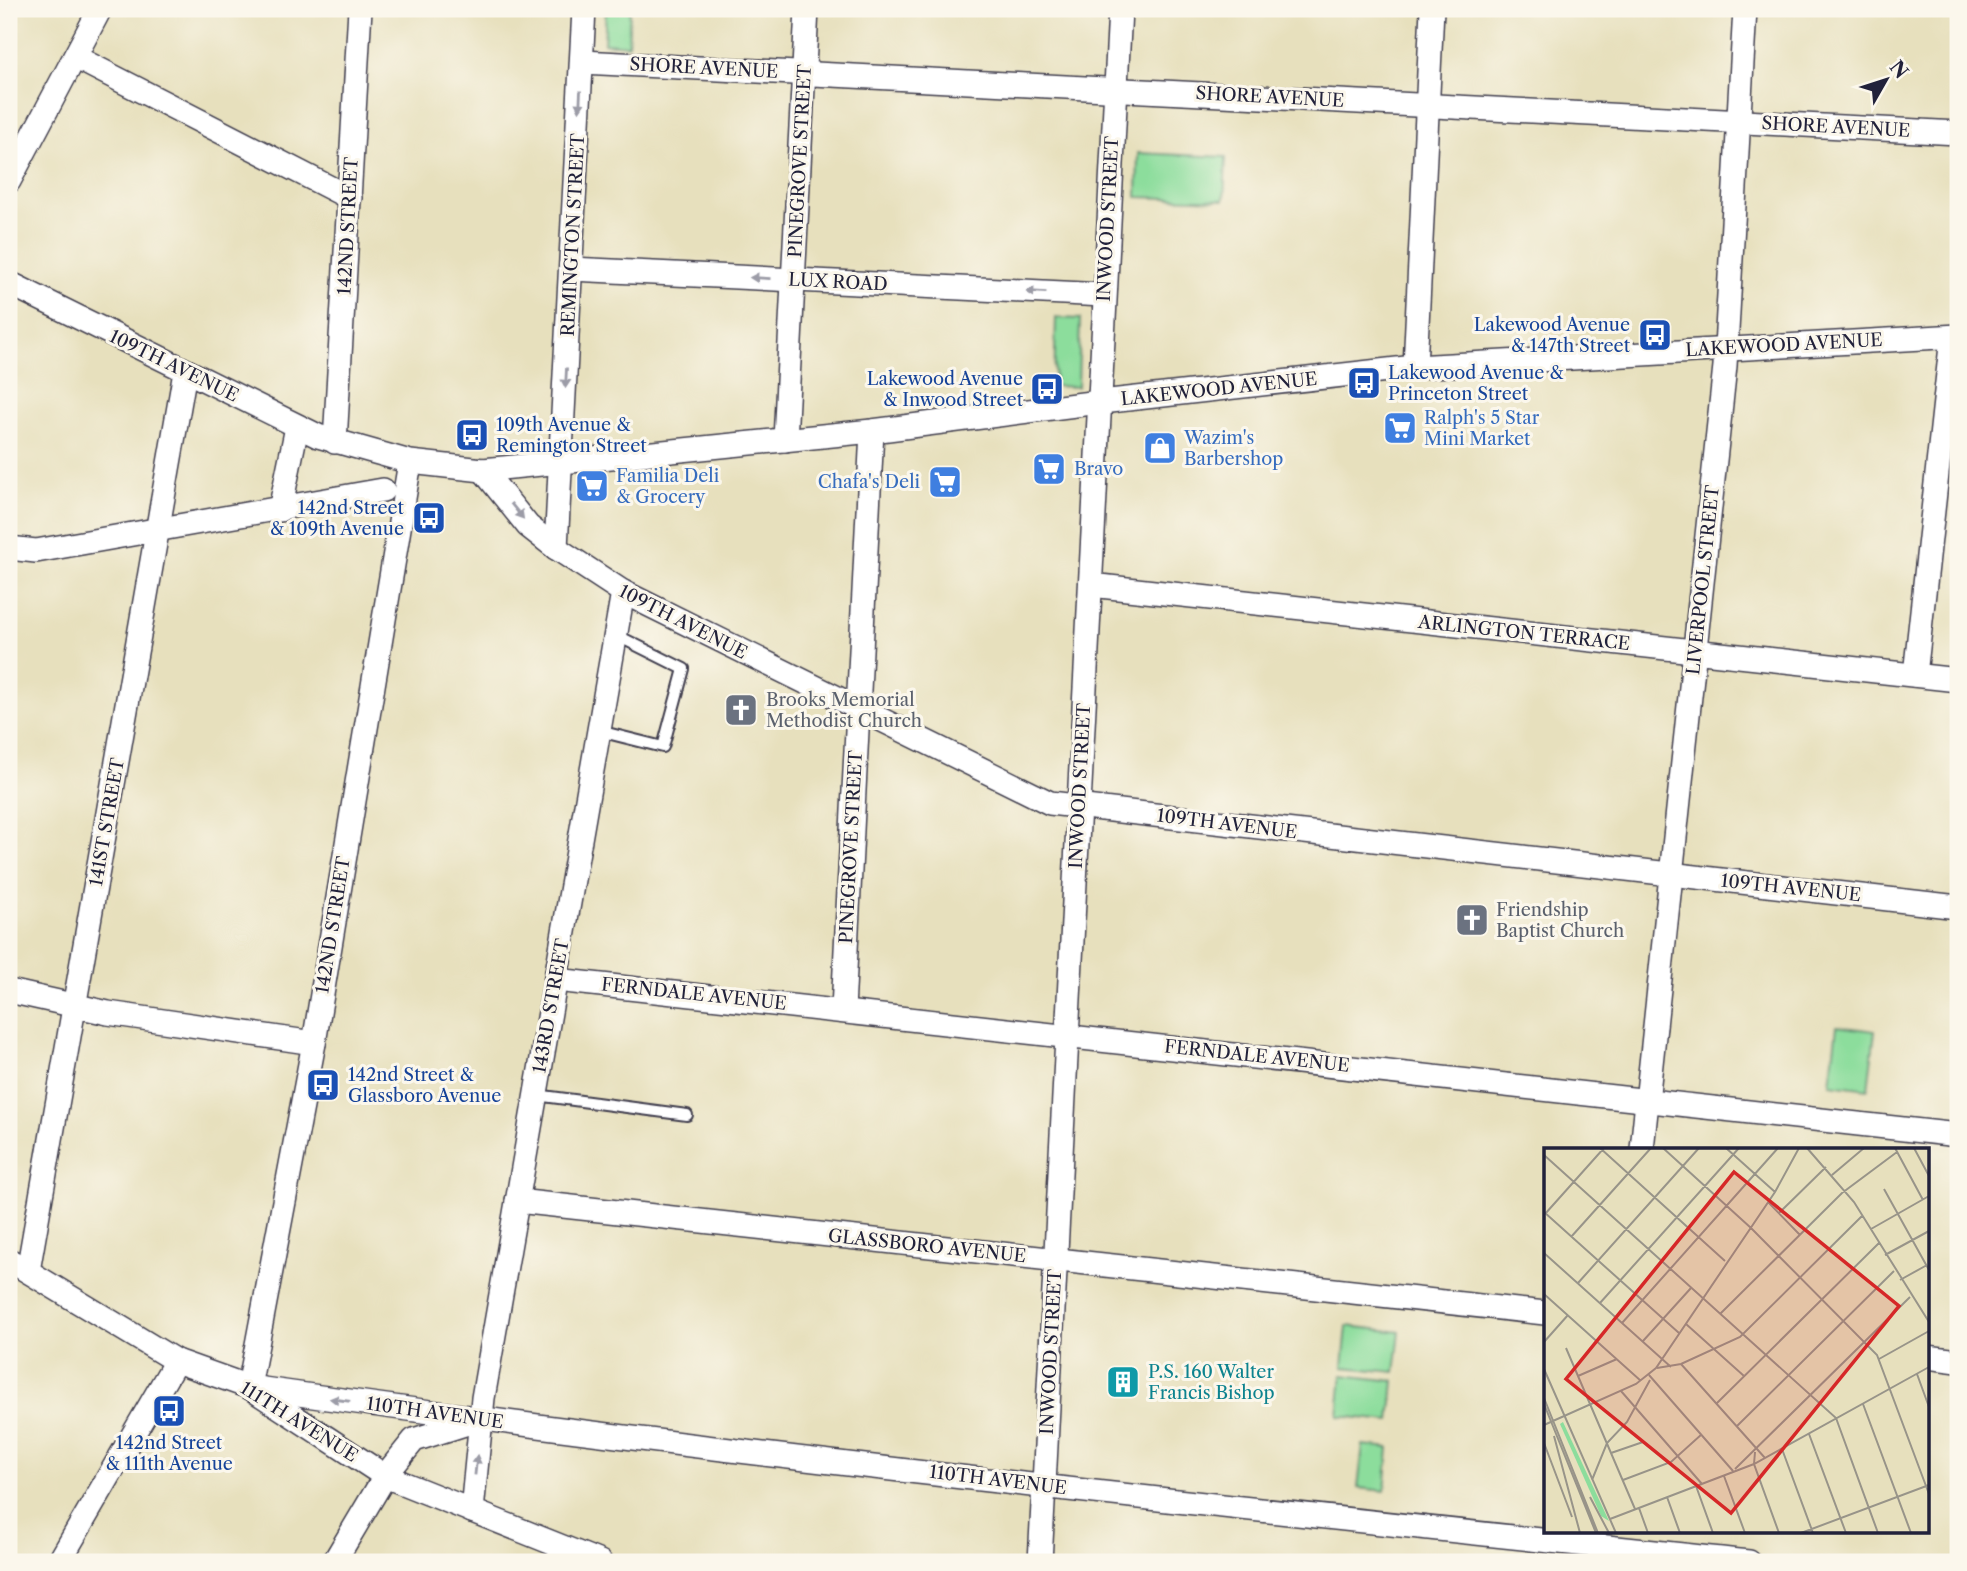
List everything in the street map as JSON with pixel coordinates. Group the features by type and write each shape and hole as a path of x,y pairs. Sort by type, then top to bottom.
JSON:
{"street":[{"path":"12,165 100,9"},
{"name":"142ND STREET","path":"335,442 360,9"},
{"name":"REMINGTON STREET","path":"562,461 584,9"},
{"name":"PINEGROVE STREET","path":"785,439 807,9"},
{"name":"INWOOD STREET","path":"1040,1562 1119,9"},
{"path":"1415,367 1432,9"},
{"name":"LIVERPOOL STREET","path":"1642,1148 1727,347 1745,9"},
{"path":"75,57 350,198"},
{"name":"SHORE AVENUE","path":"582,62 1958,133"},
{"name":"LUX ROAD","path":"571,269 1104,295"},
{"name":"109TH AVENUE","path":"9,283 297,427 335,442 410,463 483,470 528,526 623,592 1050,803 1958,907"},
{"path":"1915,675 1949,458 1955,337"},
{"name":"LAKEWOOD AVENUE","path":"483,470 872,431 1100,402 1415,367 1727,347 1955,337"},
{"name":"141ST STREET","path":"18,1266 75,1007 185,372"},
{"path":"280,510 297,427"},
{"name":"PINEGROVE STREET","path":"843,1010 872,431"},
{"path":"556,548 562,461"},
{"name":"142ND STREET","path":"249,1387 314,1042 410,463"},
{"path":"9,548 36,551 158,527 280,510 383,490"},
{"name":"ARLINGTON TERRACE","path":"1091,584 1958,680"},
{"name":"143RD STREET","path":"471,1511 481,1419 517,1201 623,592"},
{"name":"FERNDALE AVENUE","path":"556,979 1958,1135"},
{"path":"9,990 75,1007 282,1040 314,1042"},
{"name":"GLASSBORO AVENUE","path":"517,1201 1544,1313"},
{"name":"111TH AVENUE","path":"18,1266 176,1361 249,1387 385,1476 600,1562"},
{"path":"1928,1357 1958,1361"},
{"path":"59,1562 176,1361"},
{"name":"110TH AVENUE","path":"249,1387 481,1419 1044,1485 1749,1562"},
{"path":"334,1562 385,1476 414,1440 481,1419"}],"lane":[{"path":"599,731 663,747 684,669 616,635"},
{"path":"536,1095 687,1115"}],"green space":[{"path":"606,9 630,9 628,45 604,43"},
{"path":"1138,153 1226,157 1224,200 1137,197"},
{"path":"1056,318 1080,319 1078,387 1054,386"},
{"path":"1837,1026 1875,1031 1868,1089 1830,1084"},
{"path":"1347,1326 1400,1332 1395,1372 1343,1367"},
{"path":"1342,1375 1394,1381 1390,1421 1338,1416"},
{"path":"1363,1445 1389,1448 1385,1491 1358,1488"}],"place":[{"name":"Lakewood Avenue & 147th Street","path":"1655,335"},
{"name":"Lakewood Avenue & Princeton Street","path":"1364,383"},
{"name":"Lakewood Avenue & Inwood Street","path":"1047,389"},
{"name":"Ralph's 5 Star Mini Market","path":"1400,428"},
{"name":"109th Avenue & Remington Street","path":"472,435"},
{"name":"Wazim's Barbershop","path":"1160,448"},
{"name":"Bravo","path":"1049,469"},
{"name":"Chafa's Deli","path":"945,482"},
{"name":"Familia Deli & Grocery","path":"592,486"},
{"name":"142nd Street & 109th Avenue","path":"429,518"},
{"name":"Brooks Memorial Methodist Church","path":"741,710"},
{"name":"Friendship Baptist Church","path":"1472,920"},
{"name":"142nd Street & Glassboro Avenue","path":"323,1085"},
{"name":"P.S. 160 Walter Francis Bishop","path":"1123,1382"},
{"name":"142nd Street & 111th Avenue","path":"169,1411"}]}
